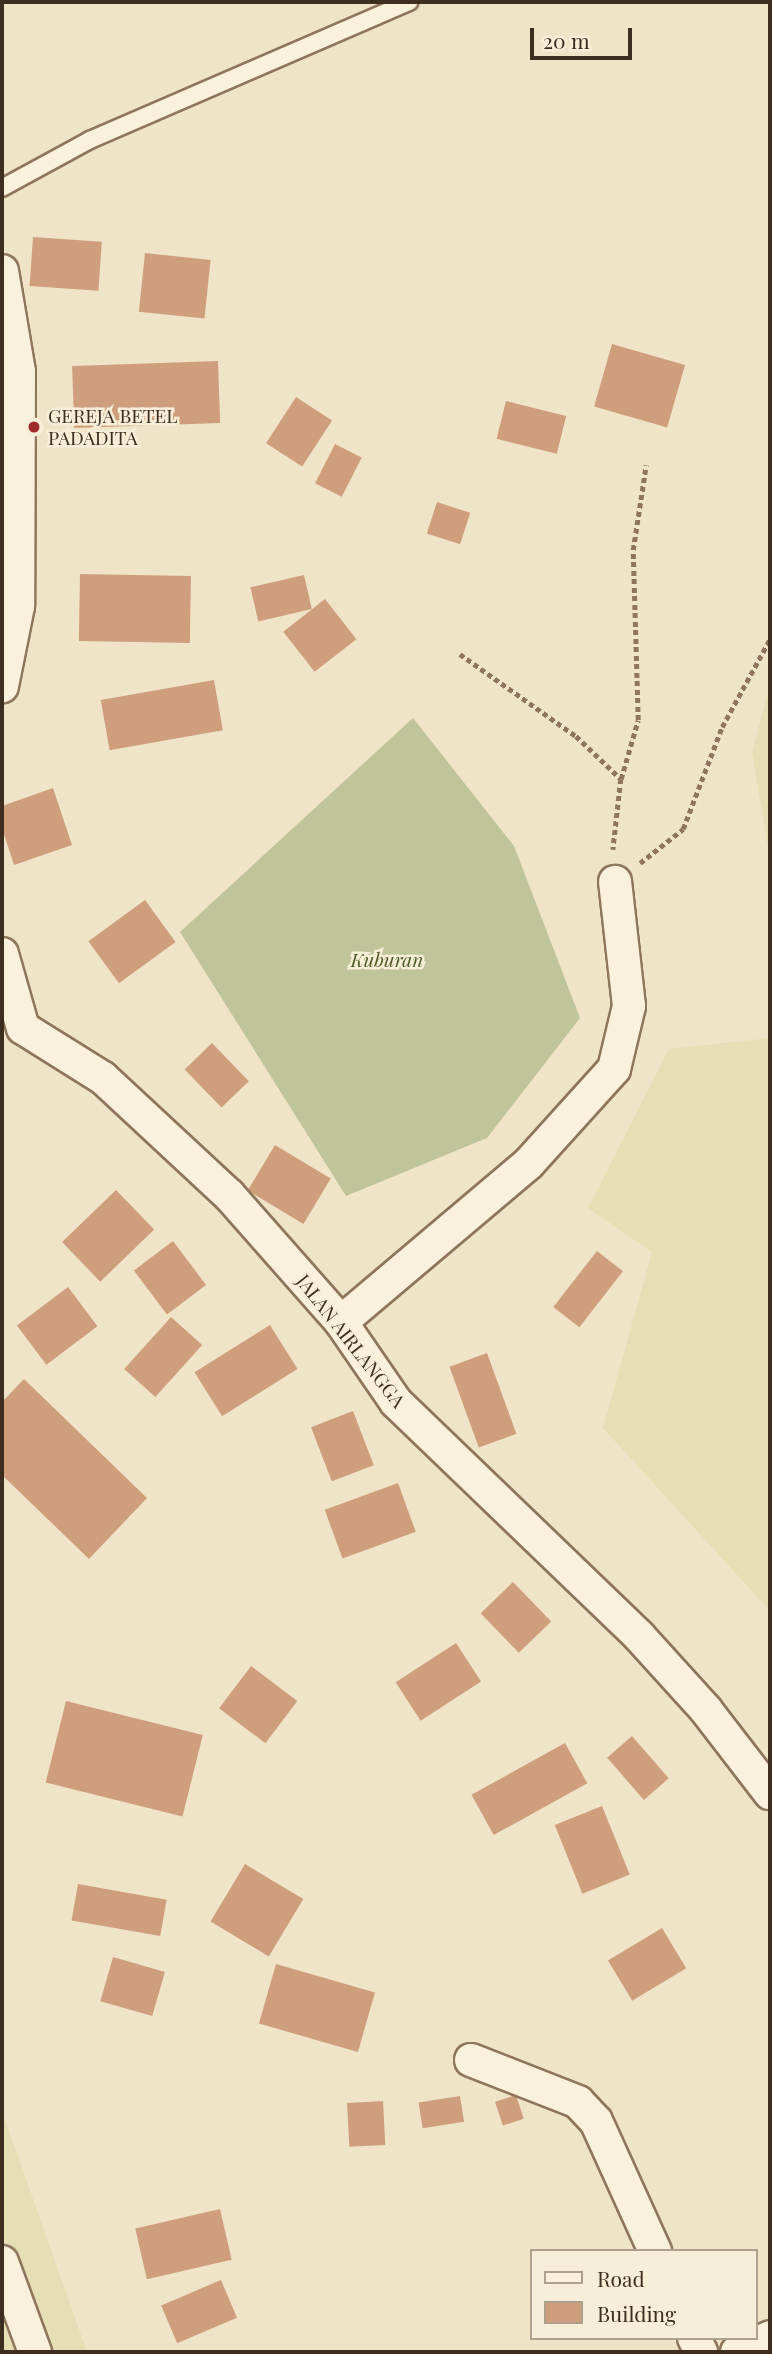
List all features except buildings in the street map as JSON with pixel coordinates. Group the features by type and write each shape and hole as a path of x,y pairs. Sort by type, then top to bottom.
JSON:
{"street":[{"path":"2,271 19,372 18,606 2,686"},
{"path":"341,1322 529,1163 614,1069 629,1006 615,882"},
{"name":"JALAN AIRLANGGA","path":"2,954 12,1025 140,1108 229,1195 341,1322 396,1402 639,1636 706,1710 770,1793"},
{"path":"471,2060 550,2088 578,2102 596,2121 653,2249"},
{"path":"2,2262 35,2352"},
{"path":"737,2352 770,2337"}],"lane":[{"path":"2,188 90,140 409,2"}],"path":[{"path":"615,882 613,839 621,779 638,720 633,551 646,465"},
{"path":"615,882 683,829 722,727 770,639"},
{"path":"460,654 576,736 621,779"}],"shaded area":[{"path":"770,685 770,858 752,752"},
{"path":"770,1038 770,1611 603,1428 652,1252 588,1208 669,1049"},
{"path":"2,2111 87,2352 2,2352"}],"green space":[{"name":"Kuburan","path":"413,718 514,846 580,1018 487,1138 346,1196 180,932"}],"place":[{"name":"GEREJA BETEL PADADITA","path":"34,427"}]}
